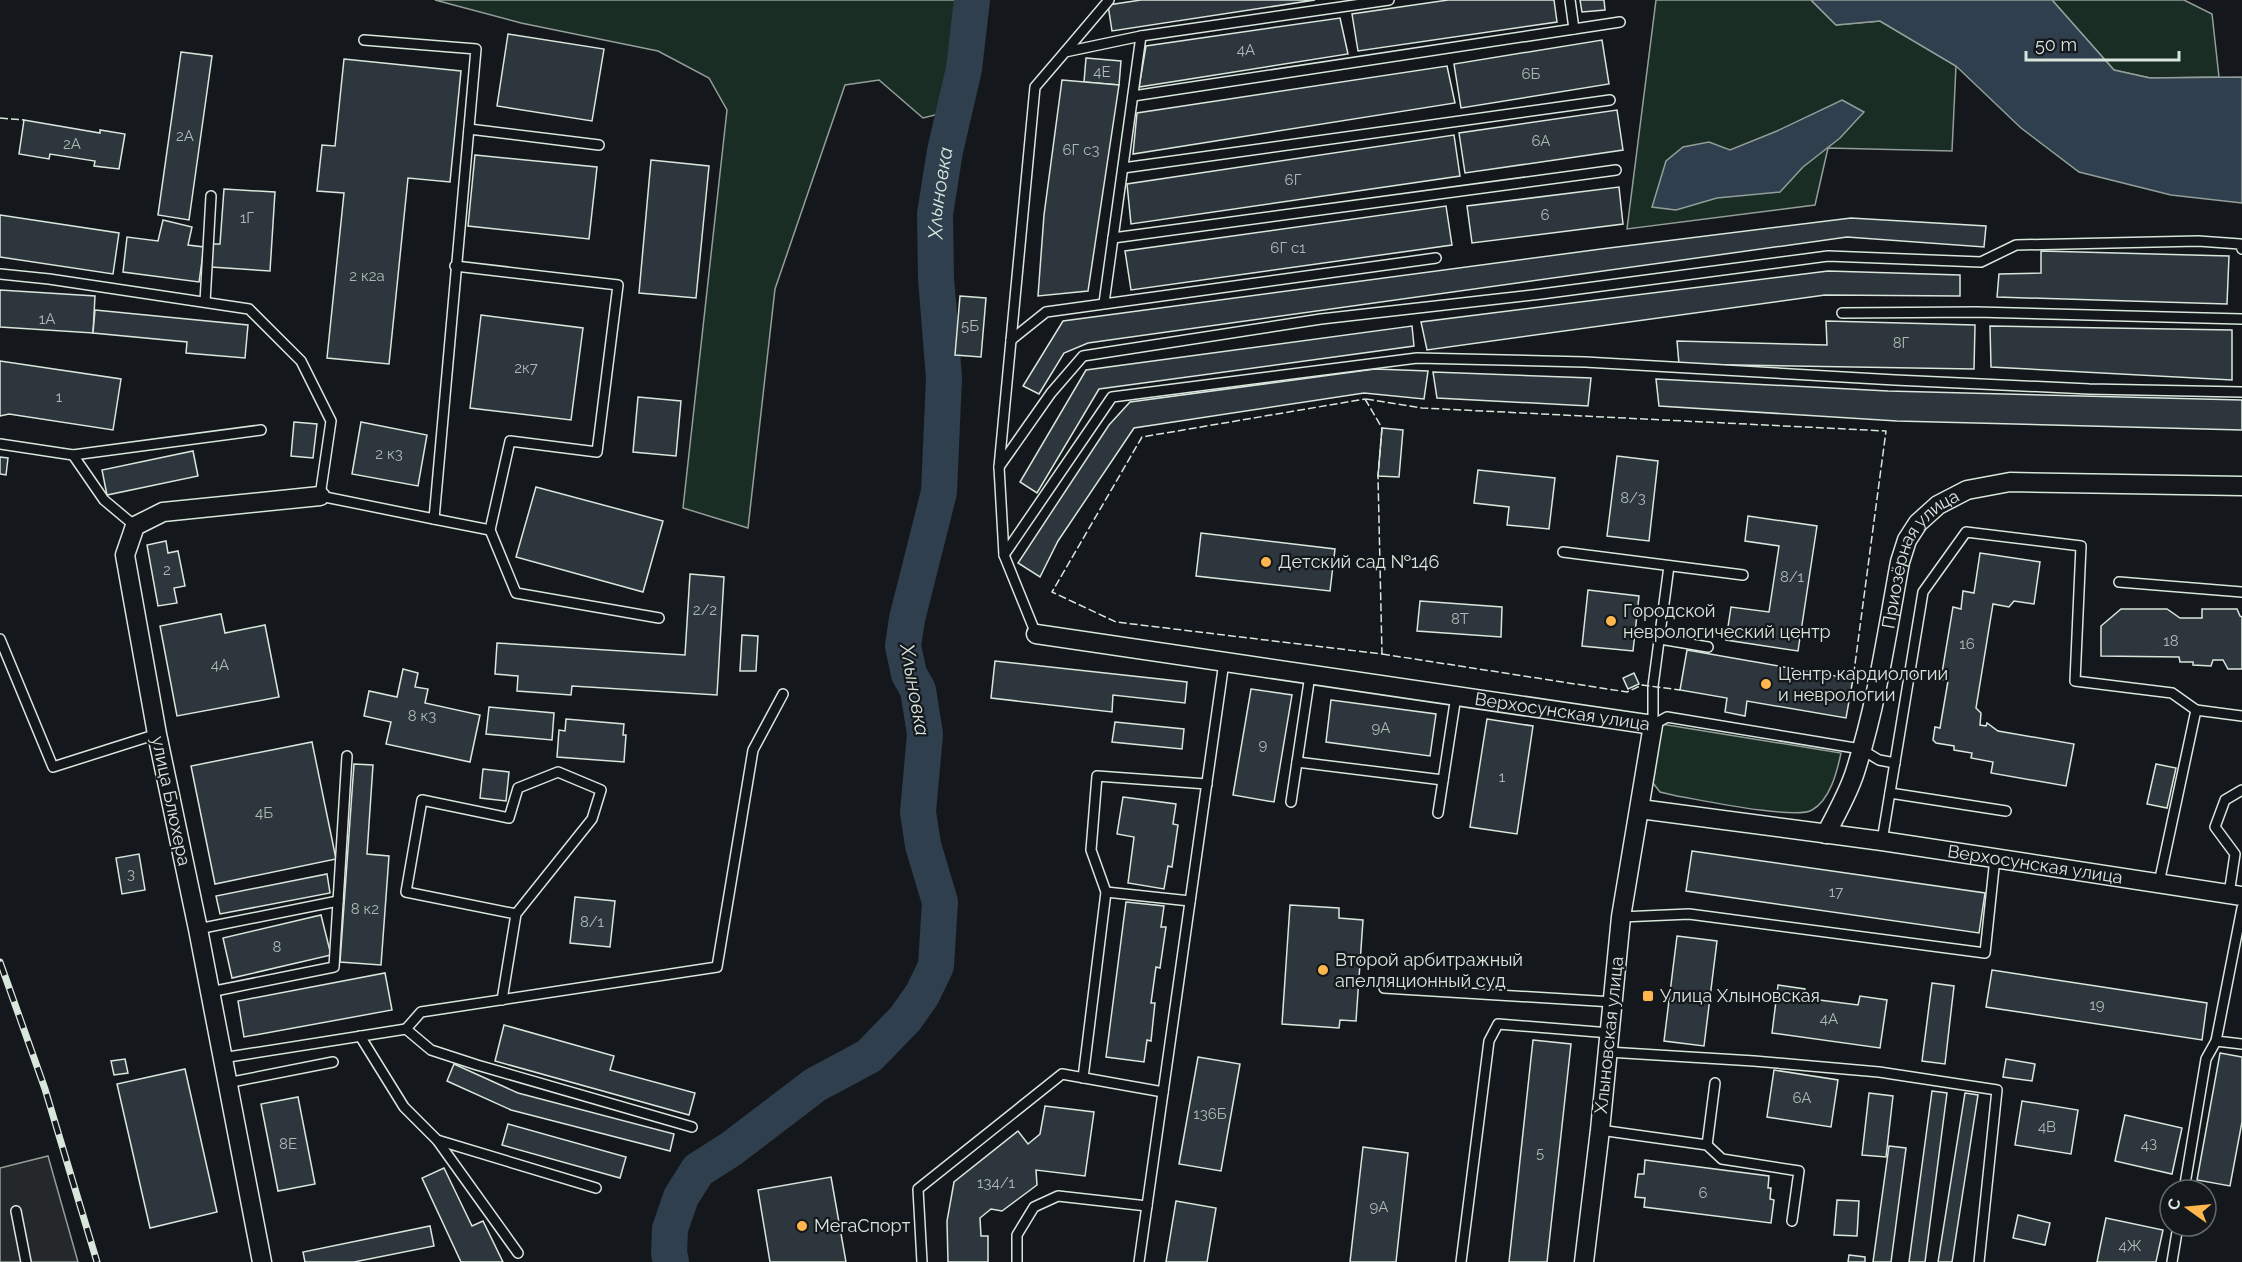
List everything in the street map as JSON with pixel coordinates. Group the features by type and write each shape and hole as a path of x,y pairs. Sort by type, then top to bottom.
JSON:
{"street":[{"name":"Приозёрная улица","path":"1826,834 1847,793 1861,750 1872,710 1900,562 1907,540 1918,523 1938,505 1967,490 2010,482 2242,486"},
{"path":"135,526 163,512 320,496"},
{"name":"улица Блюхера","path":"135,526 125,555 157,734 198,929 262,1262"},
{"name":"Верхосунская улица","path":"1036,634 1653,725 1640,809 1882,841 2236,895"},
{"name":"Хлыновская улица","path":"1584,1262 1600,1130 1621,917 1640,809"}],"lane":[{"path":"1036,634 1004,555 999,467 1035,87 1109,0"},
{"path":"1065,52 1141,36 1389,0"},
{"path":"1569,0 1574,29"},
{"path":"1132,96 1620,22"},
{"path":"1104,303 1141,36"},
{"path":"364,40 476,49 434,519"},
{"path":"1123,168 1610,100"},
{"path":"469,129 599,145"},
{"path":"1113,238 1616,170"},
{"path":"205,302 211,196"},
{"path":"999,467 1051,393 1083,356 1321,319 1541,294 1828,256 1981,262 2016,245 2198,241 2240,244 2242,249"},
{"path":"1011,340 1046,312 1436,258"},
{"path":"455,266 618,285 597,452 510,441 490,530 516,593 659,618"},
{"path":"0,274 49,279 249,309 301,361 331,421 320,496 490,530"},
{"path":"1842,313 1976,312 2242,319"},
{"path":"1004,555 1112,397 1417,358 1585,362 1895,380 2242,392"},
{"path":"0,444 73,455 261,430"},
{"path":"73,455 104,500 135,526"},
{"path":"1882,841 1923,592 1966,532 2080,546 2075,681 2172,693 2196,710 2242,717"},
{"path":"1563,552 1743,576"},
{"path":"1669,566 1653,686 1653,725 1667,717 1861,750 1879,760 1895,763"},
{"path":"2119,582 2242,592"},
{"path":"0,639 53,767 157,734"},
{"path":"1660,639 1708,647"},
{"path":"1139,1262 1224,662"},
{"path":"1291,802 1310,675"},
{"path":"222,1058 406,1029 421,1012 717,967 753,750 783,694"},
{"path":"1438,813 1456,696"},
{"path":"2159,883 2196,710"},
{"path":"210,992 334,968 347,756"},
{"path":"1297,762 1443,780"},
{"path":"502,1000 516,914 592,819 601,790 558,772 518,788 509,818 422,800 406,892 516,914"},
{"path":"1083,1078 1106,892 1091,850 1098,777 1207,784"},
{"path":"2236,895 2235,854 2215,827 2225,801 2242,790"},
{"path":"1890,793 2006,811"},
{"path":"1621,917 1689,914 1984,953 1995,858"},
{"path":"1106,892 1190,901"},
{"path":"198,929 338,901"},
{"path":"2186,1178 2206,1059 2216,1041 2242,908"},
{"path":"1384,988 1613,1002"},
{"path":"1461,1262 1489,1041 1498,1024 1610,1033"},
{"path":"406,1029 431,1050 692,1127"},
{"path":"360,1036 404,1107 437,1140 518,1252"},
{"path":"2216,1041 2242,1044"},
{"path":"1608,1052 1879,1072 1997,1090 1979,1262"},
{"path":"227,1083 333,1062"},
{"path":"922,1262 918,1189 1062,1074 1163,1092"},
{"path":"1707,1145 1715,1083"},
{"path":"1600,1130 1707,1145 1722,1159 1799,1171 1792,1221"},
{"path":"437,1140 596,1188"},
{"path":"1017,1262 1017,1235 1034,1207 1058,1196 1147,1206"},
{"path":"16,1211 26,1262"},
{"path":"2172,1262 2176,1238"}],"green space":[{"path":"435,0 965,0 943,113 923,118 879,80 845,85 775,289 748,528 683,508 727,110 709,78 658,51 521,23"},
{"path":"1656,0 1811,0 1836,25 1880,21 1956,66 1952,151 1828,148 1815,205 1627,229"},
{"path":"2052,0 2184,0 2212,14 2219,77 2150,78 2114,70"},
{"path":"1661,724 1841,753 1828,793 1824,800 1812,810 1788,813 1726,805 1660,792 1653,783"}],"shaded area":[{"path":"48,1156 78,1262 0,1262 0,1168"}],"water":[{"path":"1811,0 2052,0 2114,70 2150,78 2242,77 2242,203 2171,195 2079,172 2021,128 1956,66 1880,21 1836,25"},
{"path":"1842,100 1864,112 1840,138 1803,167 1780,192 1717,198 1676,210 1652,207 1666,161 1683,147 1709,142 1730,150 1777,131"}],"building":[{"path":"1141,0 1315,0 1112,31 1108,5"},
{"path":"1448,0 1554,0 1557,22 1358,51 1352,14"},
{"path":"1580,0 1604,0 1605,10 1582,12"},
{"path":"1340,18 1348,54 1139,87 1146,46"},
{"path":"508,34 604,49 592,121 497,106"},
{"path":"1602,40 1609,84 1461,108 1454,64"},
{"path":"181,52 212,56 189,220 158,215"},
{"path":"1086,58 1121,61 1119,85 1084,82"},
{"path":"344,59 461,71 450,182 408,178 389,364 327,358 344,193 317,191 322,145 335,146"},
{"path":"1447,66 1455,103 1133,154 1137,113"},
{"path":"1062,80 1119,85 1088,291 1038,296 1044,215"},
{"path":"1617,110 1623,150 1465,173 1459,133"},
{"path":"24,120 100,133 100,130 125,134 119,169 94,166 95,161 50,154 49,159 19,154"},
{"path":"1454,135 1460,176 1131,224 1127,184"},
{"path":"475,155 597,167 589,239 468,226"},
{"path":"651,160 709,166 696,298 639,293"},
{"path":"1619,187 1623,224 1472,243 1467,206"},
{"path":"224,189 275,192 270,271 211,267 213,244 220,244"},
{"path":"1446,206 1452,245 1131,290 1125,251"},
{"path":"0,215 119,233 113,274 0,257"},
{"path":"1851,218 1986,226 1984,247 1847,237 1088,343 1064,353 1039,394 1023,386 1063,321"},
{"path":"163,220 192,227 188,245 204,247 199,282 123,272 127,237 158,241"},
{"path":"2041,251 2229,256 2227,304 1997,297 1999,274 2041,273"},
{"path":"1828,271 1960,275 1960,296 1825,295 1427,350 1421,322"},
{"path":"0,290 95,296 93,333 0,327"},
{"path":"960,296 986,298 981,357 955,355"},
{"path":"95,310 248,325 245,358 186,353 187,342 93,333"},
{"path":"481,315 583,328 571,420 470,408"},
{"path":"1826,321 1975,325 1974,369 1679,364 1677,341 1827,345"},
{"path":"1412,326 1414,346 1099,389 1037,493 1020,482 1086,370"},
{"path":"1990,326 2232,330 2232,380 1991,367"},
{"path":"0,361 121,379 113,430 9,414 0,416"},
{"path":"1375,369 1428,371 1424,399 1364,393 1134,428 1058,541 1040,577 1018,563 1109,425 1130,402"},
{"path":"1433,372 1591,378 1588,406 1437,398"},
{"path":"1656,379 1888,391 2242,400 2242,430 1897,421 1659,406"},
{"path":"638,397 681,401 676,456 633,452"},
{"path":"294,422 317,424 313,458 291,456"},
{"path":"361,422 427,435 418,486 352,474"},
{"path":"1382,428 1403,430 1399,477 1378,476"},
{"path":"193,451 198,476 107,495 102,470"},
{"path":"1617,456 1658,461 1649,541 1607,536"},
{"path":"0,457 8,458 6,475 0,474"},
{"path":"1478,470 1555,478 1549,529 1507,525 1509,507 1474,503"},
{"path":"536,487 663,521 643,592 516,557"},
{"path":"1748,516 1817,526 1798,651 1726,640 1731,607 1769,612 1779,546 1745,541"},
{"name":"Детский сад №146","path":"1201,533 1335,549 1330,591 1196,576"},
{"path":"166,541 168,553 178,551 185,586 174,588 177,603 158,606 147,545"},
{"path":"1980,553 2040,562 2034,604 2014,601 2009,607 1993,604 1976,708 1981,713 1980,725 1986,726 1987,723 1998,731 2074,744 2066,786 1991,773 1993,762 1971,758 1972,753 1954,750 1954,746 1936,743 1933,740 1935,727 1940,728 1948,681 1941,679 1953,607 1961,609 1963,591 1974,593"},
{"path":"690,574 724,577 717,695 572,686 571,695 517,691 518,676 495,674 497,643 685,655"},
{"name":"Городской неврологический центр","path":"1588,590 1639,596 1633,651 1582,646"},
{"path":"1420,601 1502,607 1501,637 1417,631"},
{"path":"2121,609 2167,609 2180,618 2202,618 2202,609 2237,609 2242,617 2242,669 2228,669 2223,660 2213,660 2211,666 2180,662 2179,657 2101,656 2101,626"},
{"path":"221,614 225,633 265,625 279,697 177,716 160,626"},
{"path":"742,635 758,636 756,671 740,671"},
{"name":"Центр кардиологии и неврологии","path":"1687,650 1853,679 1846,718 1747,701 1745,716 1725,712 1727,698 1680,690"},
{"path":"995,661 1187,682 1185,703 1113,695 1112,712 991,698"},
{"path":"403,669 418,673 415,687 428,689 425,703 480,715 470,762 386,744 391,722 364,716 369,691 397,697"},
{"path":"1634,673 1639,684 1628,689 1623,678"},
{"path":"1251,689 1292,695 1274,802 1233,795"},
{"path":"1331,700 1436,714 1430,756 1326,742"},
{"path":"489,707 554,713 552,740 486,734"},
{"path":"566,719 624,724 623,735 626,735 624,762 557,757 559,730 565,731"},
{"path":"1487,719 1533,726 1517,834 1470,827"},
{"path":"1115,722 1184,729 1182,749 1112,742"},
{"path":"312,742 336,859 215,884 191,766"},
{"path":"354,764 373,765 367,854 389,856 381,965 340,962"},
{"path":"2156,764 2176,768 2167,808 2147,804"},
{"path":"483,769 509,772 506,801 480,798"},
{"path":"1123,797 1176,804 1173,824 1178,825 1172,867 1168,866 1164,889 1128,883 1134,837 1117,834"},
{"path":"1692,851 1985,893 1979,933 1686,891"},
{"path":"139,854 145,890 122,894 116,858"},
{"path":"327,874 330,893 220,914 216,896"},
{"path":"575,897 615,901 610,947 570,943"},
{"path":"1126,902 1164,906 1161,927 1166,927 1160,968 1156,967 1151,1003 1155,1003 1151,1041 1147,1040 1144,1062 1106,1057"},
{"name":"Второй арбитражный апелляционный суд","path":"1290,905 1339,908 1339,918 1363,920 1356,1021 1340,1020 1339,1028 1282,1024"},
{"path":"321,915 331,955 232,978 223,938"},
{"path":"1677,936 1717,941 1704,1046 1664,1041"},
{"path":"1992,970 2207,1003 2202,1040 1986,1007"},
{"path":"385,973 392,1010 244,1037 238,1001"},
{"path":"1932,983 1954,986 1945,1064 1922,1061"},
{"path":"1778,985 1805,989 1804,998 1858,1005 1860,996 1887,1000 1880,1048 1772,1033"},
{"path":"504,1025 614,1056 610,1070 695,1093 689,1115 495,1061"},
{"path":"1533,1040 1571,1044 1547,1262 1509,1262"},
{"path":"2220,1053 2242,1057 2242,1122 2230,1186 2218,1184 2218,1178 2197,1178"},
{"path":"1198,1057 1240,1064 1221,1171 1179,1164"},
{"path":"125,1059 128,1073 114,1075 111,1061"},
{"path":"2006,1059 2035,1064 2032,1081 2003,1077"},
{"path":"454,1064 518,1093 674,1134 670,1151 511,1110 447,1081"},
{"path":"185,1069 217,1212 150,1228 117,1084"},
{"path":"1774,1070 1838,1080 1831,1127 1767,1117"},
{"path":"1932,1091 1947,1093 1925,1262 1909,1262"},
{"path":"1869,1093 1893,1096 1886,1157 1862,1155"},
{"path":"1965,1093 1978,1095 1952,1262 1938,1262"},
{"path":"298,1097 315,1184 278,1191 261,1104"},
{"path":"2022,1101 2078,1110 2071,1154 2015,1145"},
{"path":"1045,1106 1094,1112 1085,1176 1036,1170 1037,1185 1002,1211 991,1209 980,1218 981,1236 988,1236 988,1262 948,1262 947,1221 954,1182 1018,1131 1028,1144 1040,1134"},
{"path":"2125,1115 2182,1128 2172,1174 2115,1161"},
{"path":"508,1124 626,1157 620,1178 502,1145"},
{"path":"1889,1146 1906,1148 1891,1262 1873,1262"},
{"path":"1363,1147 1408,1153 1396,1262 1350,1262"},
{"path":"1645,1160 1769,1176 1770,1199 1774,1200 1771,1223 1644,1207 1645,1198 1635,1197 1638,1174 1644,1174"},
{"path":"444,1168 472,1226 483,1221 503,1262 461,1262 422,1178"},
{"name":"МегаСпорт","path":"831,1177 846,1262 770,1262 758,1190"},
{"path":"1837,1200 1859,1201 1857,1236 1834,1235"},
{"path":"1176,1201 1216,1208 1207,1262 1166,1262"},
{"path":"2018,1215 2050,1223 2045,1245 2013,1238"},
{"path":"2106,1218 2158,1229 2158,1238 2161,1238 2156,1262 2097,1262"},
{"path":"430,1226 434,1246 354,1262 305,1262 303,1252"},
{"path":"1849,1255 1865,1257 1865,1262 1848,1262"}],"waterway":[{"name":"Хлыновка","path":"671,1262 670,1229 681,1197 698,1170 731,1149 815,1085 869,1056 905,1019 922,995 936,966 940,902 923,845 918,812 925,734 918,690 909,674 903,646 907,619 939,492 944,378 936,278 935,214 945,151 964,69 972,0"}],"railway":[{"path":"0,962 45,1089 97,1262"}],"fence":[{"path":"0,118 24,120"},
{"path":"1365,399 1382,428 1378,476 1382,654 1116,622 1052,592 1142,437 1365,399"},
{"path":"1366,399 1422,408 1886,431 1853,679"},
{"path":"1382,654 1627,692 1642,685 1680,690"}],"place":[{"name":"Детский сад №146","path":"1266,562"},
{"name":"Городской неврологический центр","path":"1611,621"},
{"name":"Центр кардиологии и неврологии","path":"1766,684"},
{"name":"Второй арбитражный апелляционный суд","path":"1323,970"},
{"name":"Улица Хлыновская","path":"1648,996"},
{"name":"МегаСпорт","path":"802,1226"}]}
